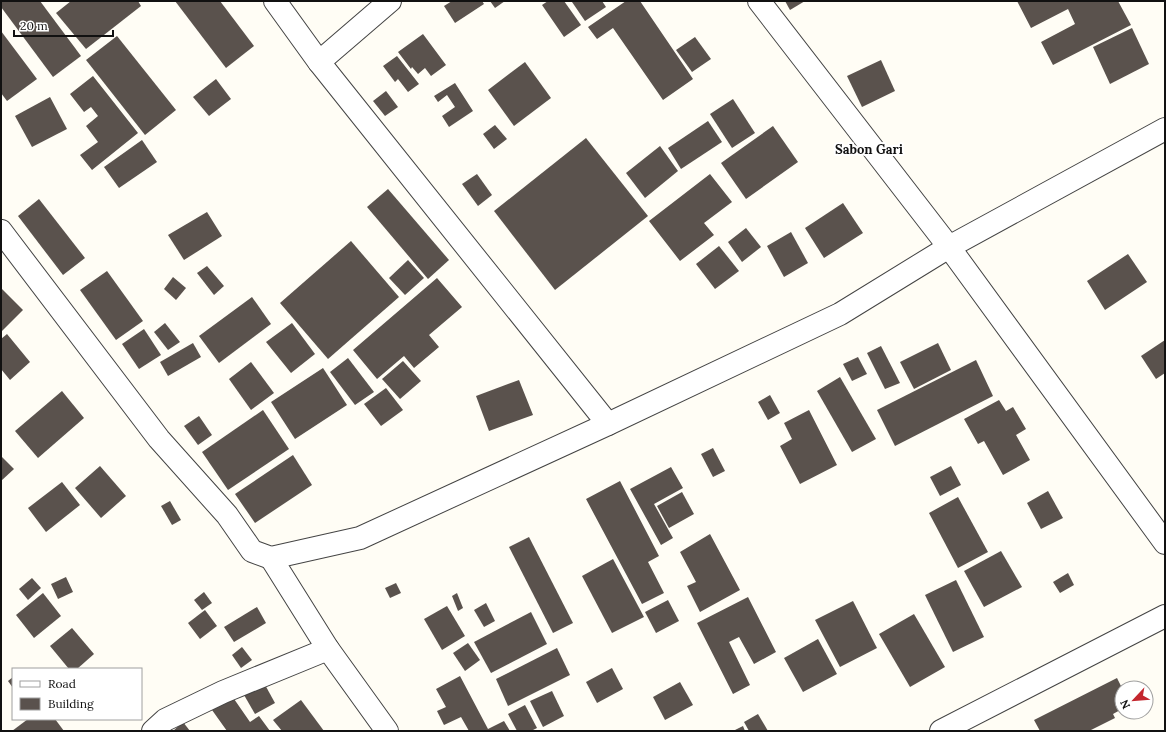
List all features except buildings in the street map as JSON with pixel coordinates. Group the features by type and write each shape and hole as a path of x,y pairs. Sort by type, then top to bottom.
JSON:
{"street":[{"path":"275,1 319,62 608,424"},
{"path":"319,62 390,1"},
{"path":"759,1 949,247 1165,543"},
{"path":"1,231 160,439 227,515 252,551 271,558 360,538 608,424 840,314 949,247 1165,129"},
{"path":"271,558 328,649 388,731"},
{"path":"941,731 1165,616"},
{"path":"153,731 165,720 223,692 328,649"}],"district":[{"name":"Sabon Gari","path":"869,149"}]}
